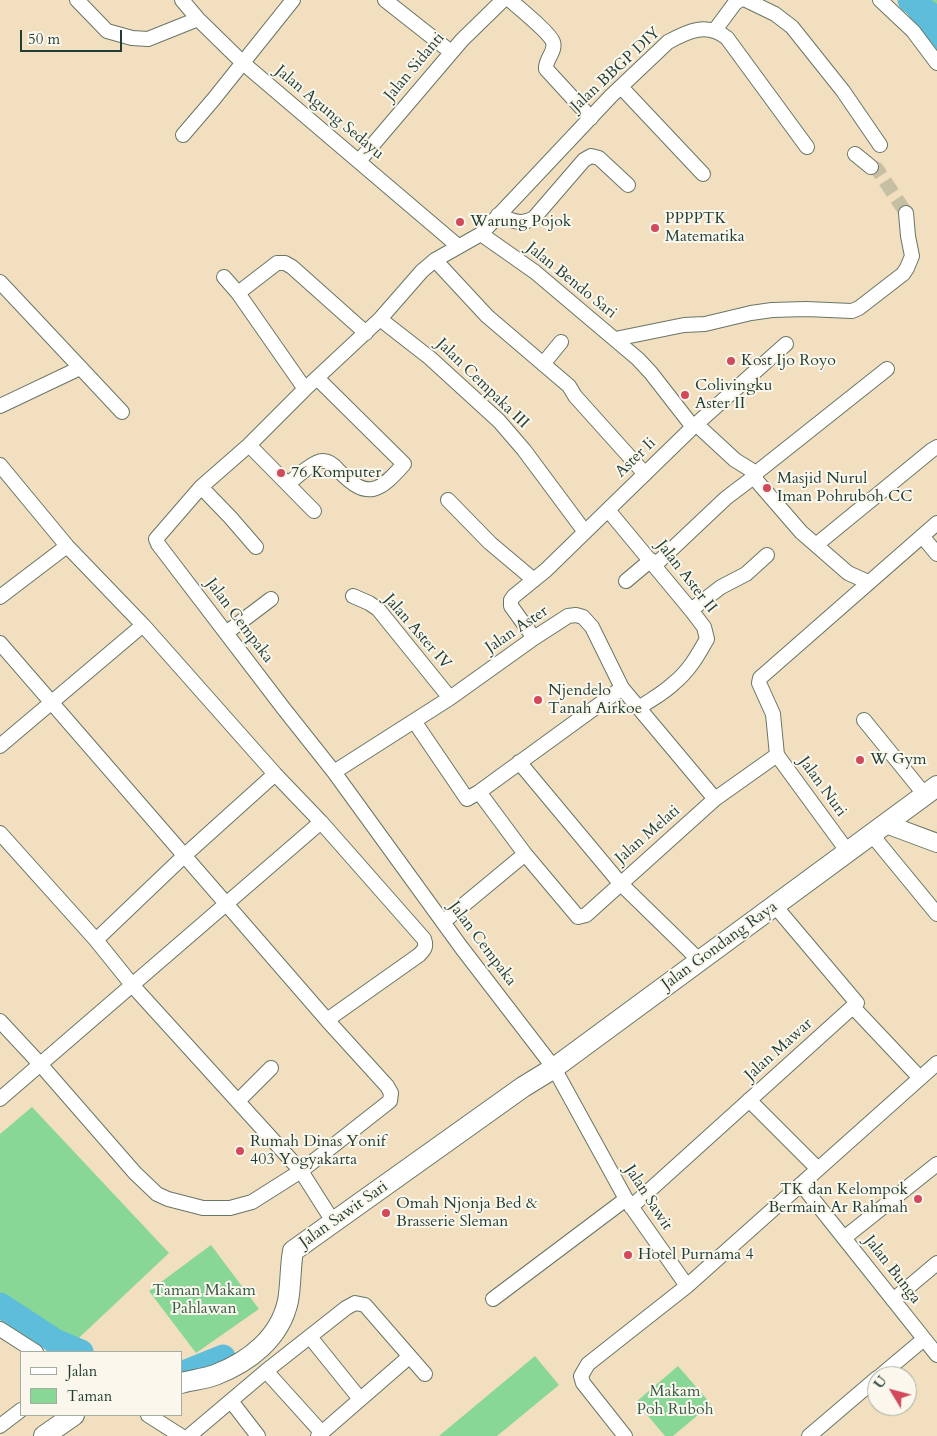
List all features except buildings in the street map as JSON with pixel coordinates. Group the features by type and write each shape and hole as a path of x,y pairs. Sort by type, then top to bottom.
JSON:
{"main road":[{"name":"Jalan Gondang Raya","path":"554,1068 931,791"},
{"name":"Jalan Sawit Sari","path":"182,1383 214,1375 230,1368 258,1351 273,1336 288,1302 290,1269 294,1251 524,1087 554,1068"},
{"path":"44,1436 73,1416"}],"street":[{"path":"77,0 107,31 132,38 148,39 198,18"},
{"name":"Jalan Agung Sedayu","path":"182,0 243,63 359,162 463,244"},
{"path":"182,135 293,0"},
{"path":"385,0 451,52"},
{"name":"Jalan Sidanti","path":"359,162 472,28 503,0"},
{"path":"510,0 547,34 553,43 553,52 546,65 546,69 590,118"},
{"path":"740,0 735,3 715,30 734,45 807,147"},
{"path":"746,0 775,14 792,27 843,91 880,145"},
{"path":"880,0 913,32 937,63"},
{"name":"Jalan BBGP DIY","path":"463,244 481,234 590,118 668,42 698,30 709,28 715,30"},
{"path":"622,87 703,174"},
{"path":"855,154 871,167"},
{"path":"498,215 518,222 527,222 534,218 584,160 591,156 599,158 628,185"},
{"path":"615,339 684,325 705,324 751,312 806,309 852,311 859,308 907,268 912,256 906,213"},
{"name":"Jalan Bendo Sari","path":"481,234 535,272 638,359 695,426 756,475 801,532 848,573 868,582"},
{"name":"Jalan Cempaka","path":"463,244 435,260 422,271 366,333 305,389 249,445 201,488 158,537 157,541 334,772 443,922 554,1068"},
{"path":"435,260 487,316 569,386 645,474"},
{"path":"238,293 277,263 285,263 292,267 366,333"},
{"path":"224,277 238,293 305,389"},
{"path":"0,282 122,412"},
{"name":"Jalan Cempaka III","path":"380,319 430,358 499,421 524,450 585,532"},
{"path":"543,364 561,342"},
{"name":"Aster Ii","path":"534,638 511,606 511,600 514,596 534,580 695,426 786,344"},
{"path":"0,406 80,368"},
{"path":"626,581 653,562 726,498 887,369"},
{"path":"288,484 318,462 324,461 335,466 355,486 367,490 377,488 388,482 404,464 318,378"},
{"path":"249,445 314,511"},
{"path":"816,545 937,447"},
{"path":"0,464 67,546 143,625 421,935 426,944 419,955 327,1020"},
{"path":"201,488 256,547"},
{"path":"448,500 490,543 534,580"},
{"name":"Jalan Aster II","path":"608,510 691,610 704,627 707,639 683,675 674,684 639,708"},
{"path":"777,755 773,714 758,683 760,678 937,523"},
{"path":"922,536 937,554"},
{"path":"0,597 67,546"},
{"path":"691,610 721,587 746,574 767,555"},
{"name":"Jalan Aster IV","path":"352,596 378,610 450,698"},
{"path":"226,633 271,598"},
{"name":"Jalan Aster","path":"334,772 450,698 534,638 568,616 576,615 583,617 592,627 622,688 715,799"},
{"path":"0,746 143,625"},
{"path":"0,643 327,1020 387,1086 391,1093 390,1101 302,1171 252,1202 230,1208 203,1208 168,1199 157,1194 0,1021"},
{"path":"414,720 467,799 622,688"},
{"path":"864,720 931,791"},
{"name":"Jalan Nuri","path":"715,799 777,755 848,852"},
{"path":"479,792 525,854 578,916 586,915 620,883 519,762"},
{"path":"96,940 185,855 276,774"},
{"name":"Jalan Melati","path":"700,961 620,883 715,799"},
{"path":"0,1099 321,822"},
{"path":"879,829 937,843"},
{"path":"879,829 937,914"},
{"path":"0,833 96,940 133,986 302,1171 334,1223"},
{"path":"443,922 525,854"},
{"path":"775,906 857,1003 853,1007 920,1078"},
{"name":"Jalan Mawar","path":"494,1299 628,1203 750,1100 853,1007"},
{"path":"238,1101 271,1068"},
{"name":"Jalan Sawit","path":"554,1068 628,1203 687,1286"},
{"path":"622,1435 583,1383 582,1372 594,1358 687,1286 920,1078 935,1068"},
{"path":"750,1100 818,1169"},
{"path":"844,1238 937,1164"},
{"name":"Jalan Bunga","path":"801,1184 937,1355"},
{"path":"893,1300 937,1263"},
{"path":"189,1436 266,1371 355,1303 365,1304 424,1374"},
{"path":"0,1329 34,1351"},
{"path":"310,1337 360,1399"},
{"path":"892,1366 924,1339"},
{"path":"266,1371 320,1435 409,1357"},
{"path":"809,1436 867,1387"},
{"path":"231,1401 258,1436"},
{"path":"0,1426 20,1411"},
{"path":"149,1416 163,1432 181,1436"}],"green space":[{"path":"910,0 937,0 937,29 931,15"},
{"path":"32,1107 169,1253 65,1351 0,1303 0,1134"},
{"name":"Taman Makam Pahlawan","path":"211,1245 259,1309 196,1353 149,1291"},
{"path":"535,1356 559,1385 497,1436 439,1436"},
{"name":"Makam Poh Ruboh","path":"678,1366 711,1404 673,1436 665,1436 636,1402"}],"water":[{"path":"898,0 913,0 937,32 937,57"}],"waterway":[{"path":"910,0 931,15 937,29"},
{"path":"0,1305 55,1341 79,1351"},
{"path":"182,1374 223,1357"}],"tunnel":[{"path":"871,167 877,169 906,213"}],"place":[{"name":"Warung Pojok","path":"460,222"},
{"name":"PPPPTK Matematika","path":"655,228"},
{"name":"Kost Ijo Royo","path":"731,361"},
{"name":"Colivingku Aster II","path":"685,395"},
{"name":"76 Komputer","path":"281,473"},
{"name":"Masjid Nurul Iman Pohruboh CC","path":"767,488"},
{"name":"Njendelo Tanah Airkoe","path":"538,700"},
{"name":"W Gym","path":"860,760"},
{"name":"Rumah Dinas Yonif 403 Yogyakarta","path":"240,1151"},
{"name":"TK dan Kelompok Bermain Ar Rahmah","path":"918,1199"},
{"name":"Omah Njonja Bed & Brasserie Sleman","path":"386,1213"},
{"name":"Hotel Purnama 4","path":"628,1255"}]}
